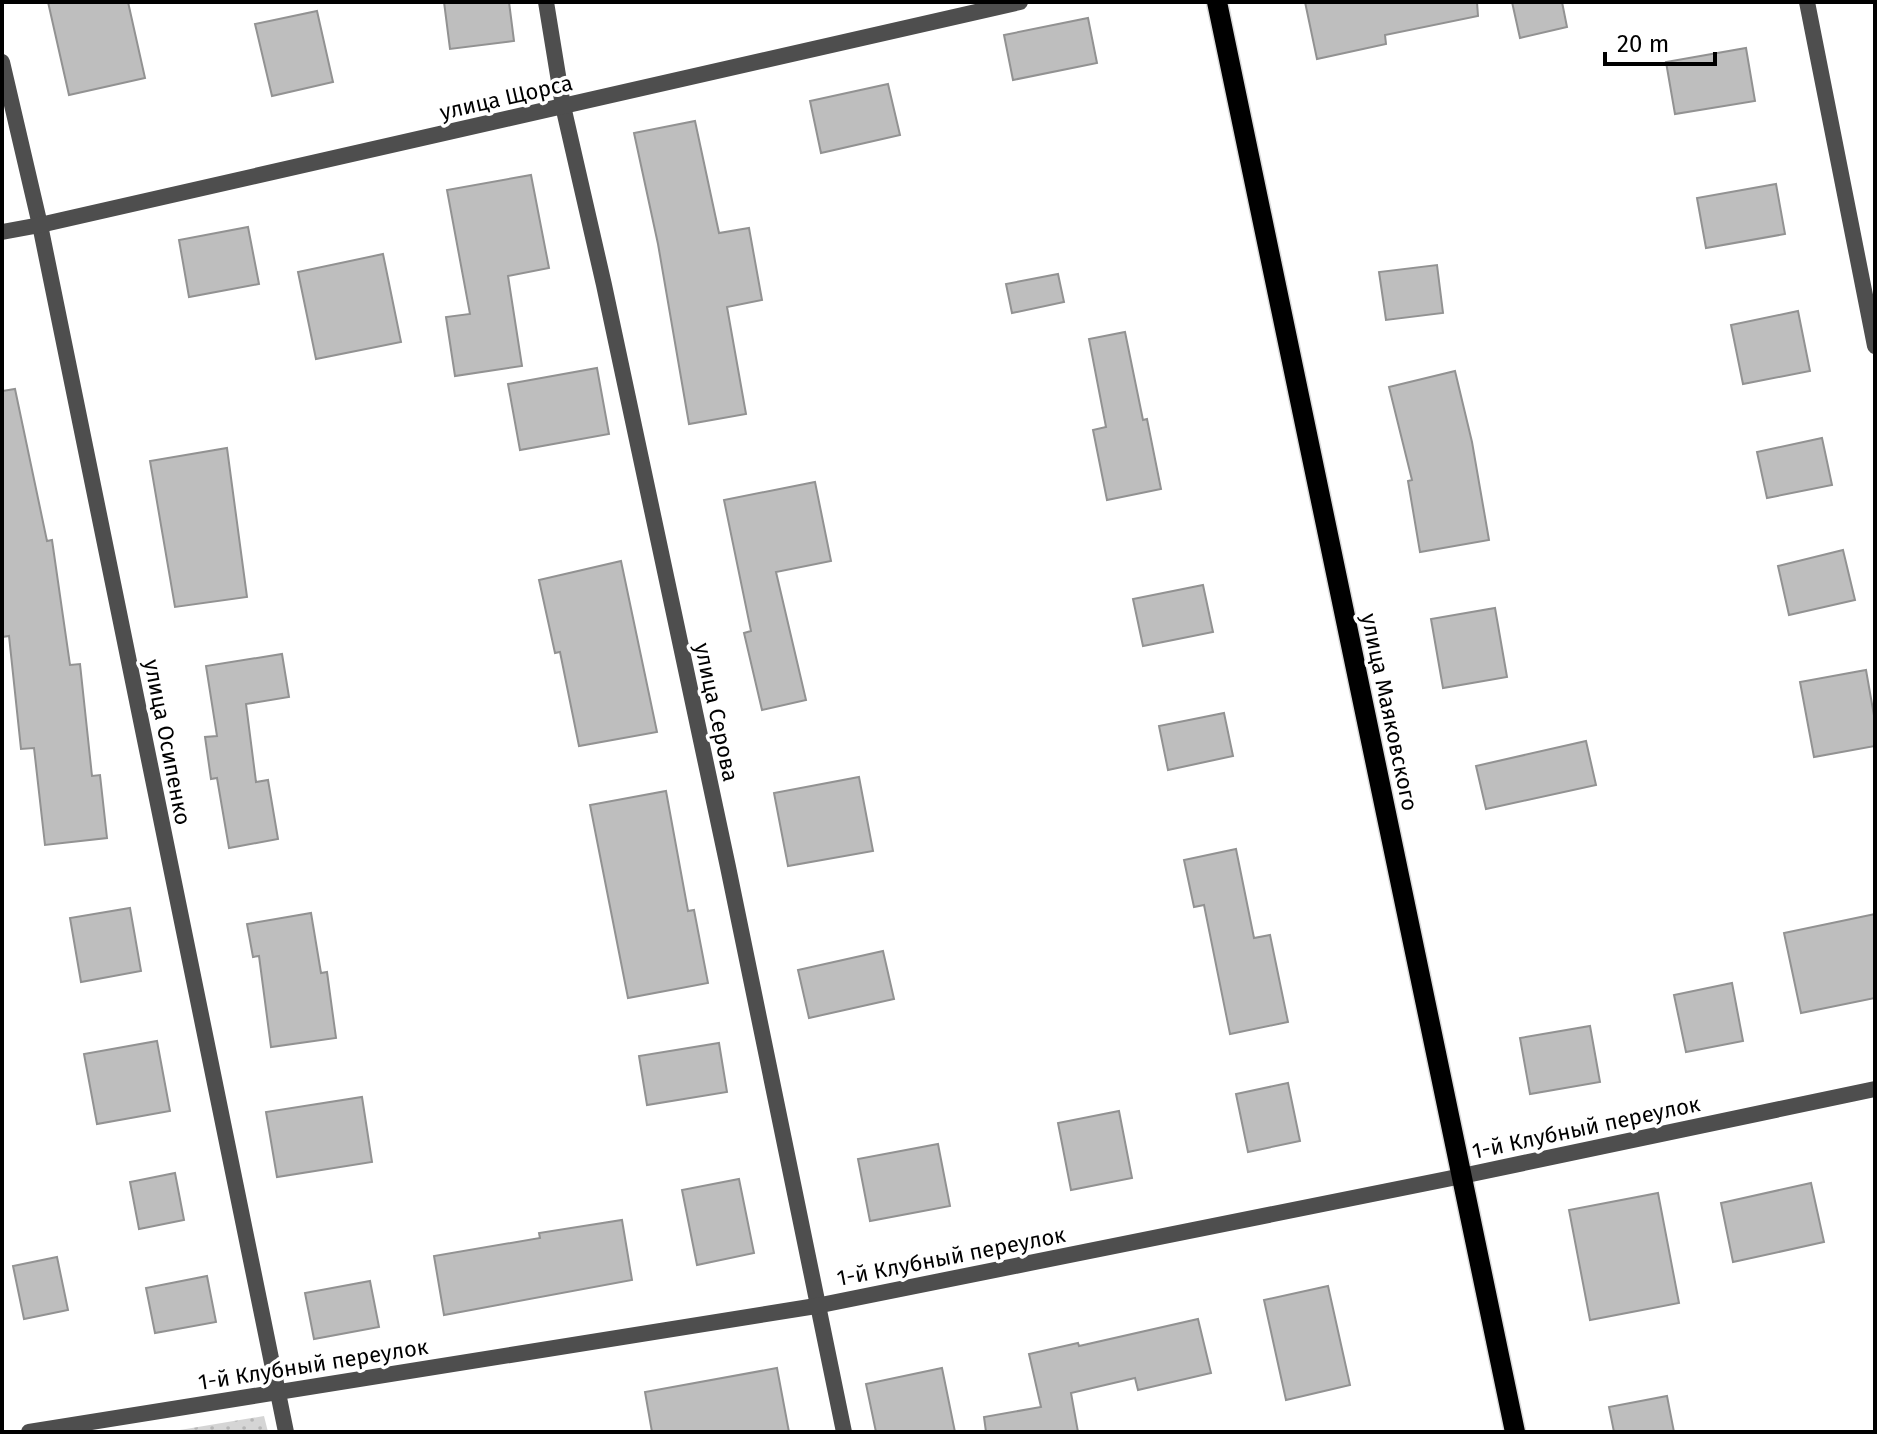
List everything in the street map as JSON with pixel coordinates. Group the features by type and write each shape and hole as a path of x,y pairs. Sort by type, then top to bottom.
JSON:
{"main road":[{"name":"улица Маяковского","path":"1217,2 1515,1432"}],"street":[{"name":"улица Серова","path":"546,2 563,106 721,837 844,1432"},
{"name":"улица Щорса","path":"2,232 1020,2"},
{"path":"1807,2 1875,346"},
{"name":"улица Осипенко","path":"2,62 40,225 286,1432"},
{"name":"1-й Клубный переулок","path":"29,1432 816,1306 1875,1089"}],"shaded area":[{"path":"264,1416 268,1432 168,1432"}],"building":[{"path":"48,2 128,2 145,78 69,95"},
{"path":"444,2 509,2 514,41 450,49"},
{"path":"1305,2 1477,2 1478,16 1385,35 1386,44 1317,59"},
{"path":"1512,2 1562,2 1567,27 1520,38"},
{"path":"317,11 333,82 272,96 255,24"},
{"path":"1088,18 1097,63 1013,80 1004,35"},
{"path":"1746,48 1755,101 1675,114 1666,62"},
{"path":"888,84 900,135 821,153 810,101"},
{"path":"695,121 719,233 749,228 762,300 727,307 746,414 689,424 658,244 634,133"},
{"path":"531,175 549,268 508,276 522,366 455,376 446,317 470,314 447,190"},
{"path":"1776,184 1785,234 1706,248 1697,198"},
{"path":"248,227 259,284 189,297 179,240"},
{"path":"383,254 401,342 316,359 298,272"},
{"path":"1437,265 1443,313 1386,320 1379,272"},
{"path":"1058,274 1064,302 1012,313 1006,284"},
{"path":"1798,311 1810,371 1743,384 1731,325"},
{"path":"1125,332 1161,489 1107,500 1093,430 1106,427 1089,339"},
{"path":"597,368 609,434 520,450 508,384"},
{"path":"1455,371 1472,442 1489,540 1420,552 1408,481 1412,480 1389,387"},
{"path":"15,389 47,541 52,540 70,665 80,664 92,776 100,775 107,838 45,845 34,748 21,749 9,636 2,637 2,391"},
{"path":"1822,438 1832,485 1767,498 1757,452"},
{"path":"227,448 247,597 175,607 150,461"},
{"path":"815,482 831,561 776,572 806,700 762,710 744,633 751,631 724,500"},
{"path":"1843,550 1855,600 1789,615 1778,566"},
{"path":"621,561 657,732 579,746 560,652 555,653 539,580"},
{"path":"1203,585 1213,632 1143,646 1133,599"},
{"path":"1495,608 1507,677 1443,688 1431,619"},
{"path":"282,654 289,697 246,704 256,782 268,780 278,839 229,848 217,778 211,779 205,737 217,736 206,666"},
{"path":"1866,670 1875,721 1875,746 1814,757 1800,682"},
{"path":"1224,713 1233,756 1168,770 1159,726"},
{"path":"1586,741 1596,785 1486,809 1476,766"},
{"path":"859,777 873,851 788,866 774,793"},
{"path":"666,791 688,911 694,910 708,983 628,998 590,805"},
{"path":"1236,849 1254,938 1270,935 1288,1022 1230,1034 1204,905 1194,907 1184,860"},
{"path":"130,908 141,971 81,982 70,918"},
{"path":"311,913 321,973 327,972 336,1038 271,1047 259,956 253,957 247,924"},
{"path":"1875,914 1875,998 1801,1013 1784,933"},
{"path":"883,951 894,999 809,1018 798,970"},
{"path":"1732,983 1743,1041 1686,1052 1674,995"},
{"path":"1590,1026 1600,1082 1530,1094 1520,1038"},
{"path":"157,1041 170,1111 97,1124 84,1054"},
{"path":"719,1043 727,1092 647,1105 639,1056"},
{"path":"1288,1083 1300,1141 1248,1152 1236,1094"},
{"path":"362,1097 372,1162 277,1177 266,1112"},
{"path":"1119,1111 1132,1178 1071,1190 1058,1123"},
{"path":"938,1144 950,1206 870,1221 858,1159"},
{"path":"175,1173 184,1220 139,1229 130,1182"},
{"path":"739,1179 754,1253 697,1265 682,1190"},
{"path":"1811,1183 1824,1242 1733,1262 1721,1203"},
{"path":"1658,1193 1679,1303 1590,1320 1569,1210"},
{"path":"622,1220 632,1280 444,1315 434,1256 540,1238 539,1233"},
{"path":"57,1257 68,1310 24,1319 13,1266"},
{"path":"207,1276 216,1322 155,1333 146,1288"},
{"path":"370,1281 379,1327 314,1339 305,1293"},
{"path":"1328,1286 1350,1385 1286,1400 1264,1300"},
{"path":"1198,1319 1211,1373 1138,1390 1135,1378 1071,1393 1078,1432 986,1432 984,1417 1041,1407 1029,1354"},
{"path":"777,1368 789,1432 652,1432 645,1392"},
{"path":"942,1368 955,1432 876,1432 866,1384"},
{"path":"1667,1396 1674,1432 1614,1432 1609,1407"}]}
